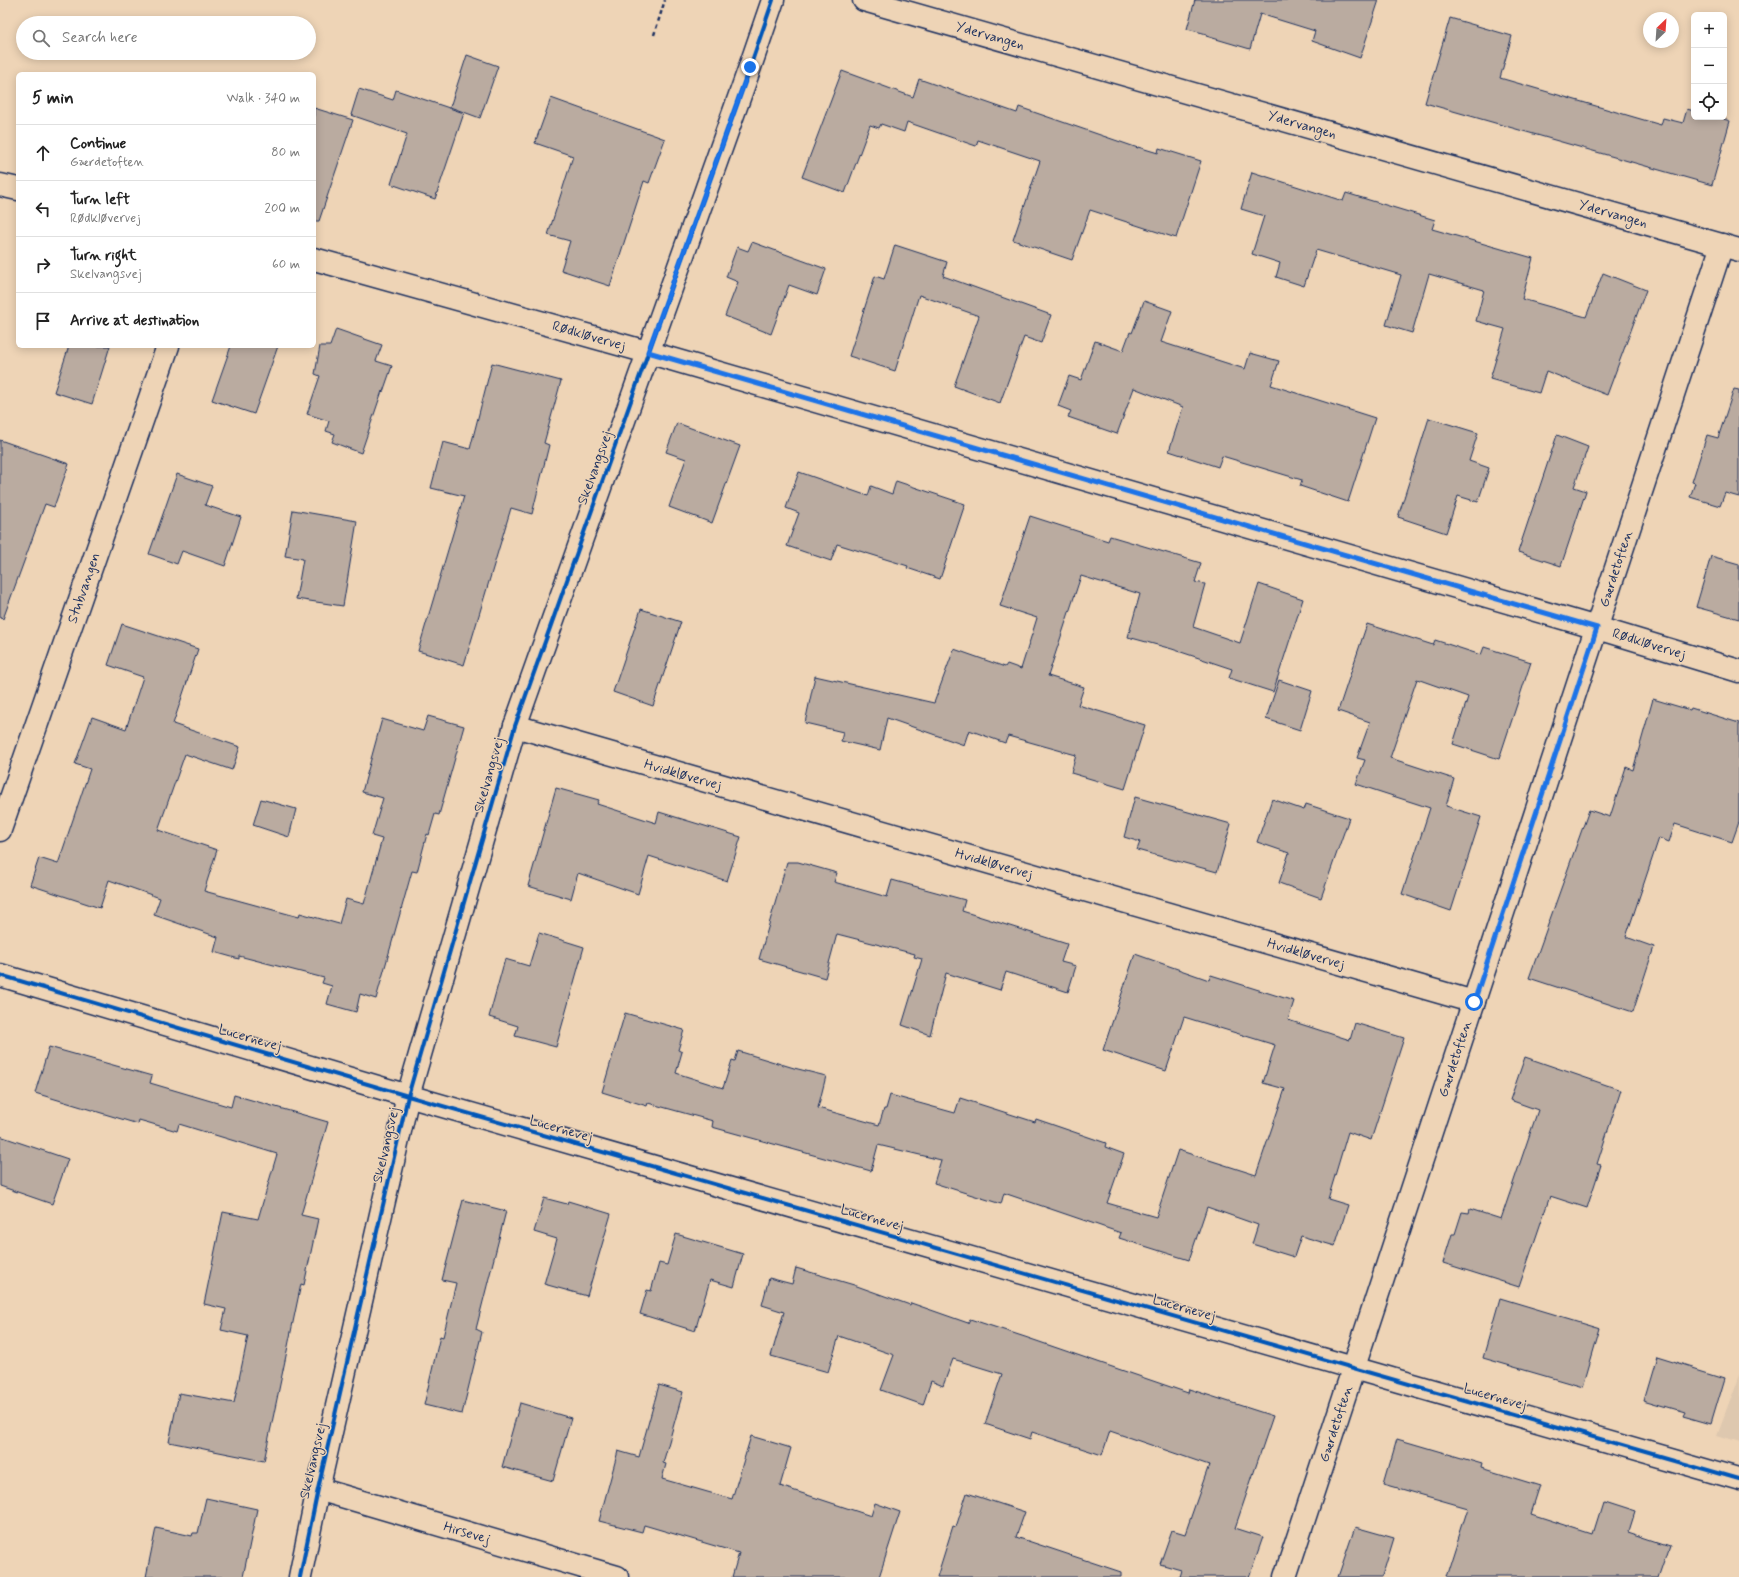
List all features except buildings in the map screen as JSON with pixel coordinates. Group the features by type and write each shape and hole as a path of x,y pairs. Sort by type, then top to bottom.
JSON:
{"street":[{"name":"Skelvangsvej","path":"300,1577 318,1489 408,1096 515,726 773,0"},
{"name":"Ydervangen","path":"864,0 1731,248"},
{"path":"0,185 16,189"},
{"name":"Gærdetoften","path":"1285,1577 1597,628 1731,248"},
{"name":"Rødkløvervej","path":"316,260 648,352 1597,628 1739,671"},
{"name":"Stubvangen","path":"0,830 167,348"},
{"name":"Hvidkløvervej","path":"515,726 1474,1002"},
{"name":"Lucernevej","path":"0,975 408,1096 1739,1479"},
{"name":"Hirsevej","path":"318,1489 617,1577"}],"path":[{"path":"654,35 665,0"}],"shaded area":[{"path":"1739,1374 1739,1443 1716,1436"}],"cycle path":[{"path":"300,1577 318,1489 408,1096 515,726 773,0"},
{"path":"0,975 408,1096 1739,1479"}],"route":[{"path":"750,67 648,352 1597,628 1474,1002"}]}
